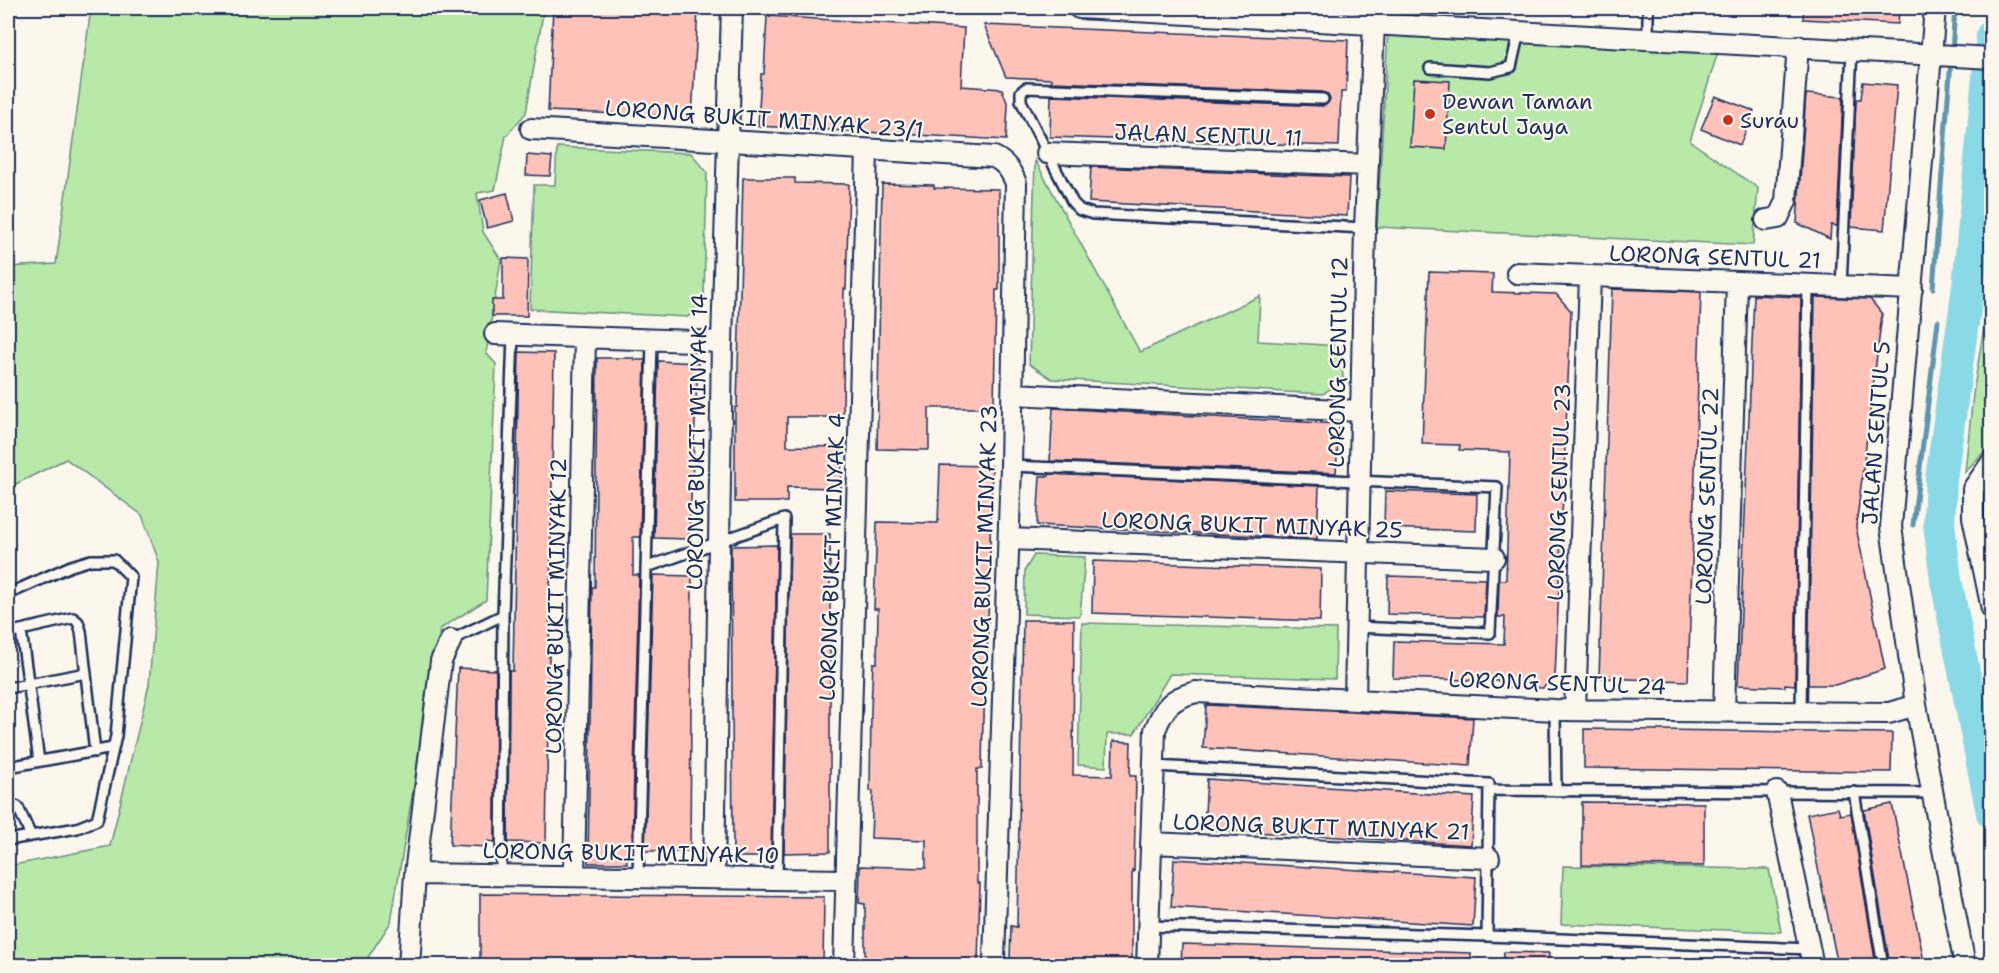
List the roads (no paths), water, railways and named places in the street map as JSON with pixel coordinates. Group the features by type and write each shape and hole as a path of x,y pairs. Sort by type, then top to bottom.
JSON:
{"street":[{"name":"LORONG BUKIT MINYAK 14","path":"714,878 722,342 732,8"},
{"path":"1079,8 1206,11 1374,24 1992,58"},
{"name":"JALAN SENTUL 5","path":"1935,8 1937,54 1912,289 1891,527 1916,705 1965,966"},
{"name":"LORONG SENTUL 12","path":"1355,700 1365,228 1374,24"},
{"path":"1766,220 1779,218 1786,201 1798,46"},
{"name":"LORONG BUKIT MINYAK 23/1","path":"531,129 994,157"},
{"name":"LORONG BUKIT MINYAK 4","path":"844,966 867,150"},
{"name":"JALAN SENTUL 11","path":"1047,153 1368,165"},
{"name":"LORONG BUKIT MINYAK 23","path":"994,157 1003,162 1011,171 1016,183 1009,539 994,947 996,966"},
{"name":"LORONG SENTUL 21","path":"1517,273 1912,289"},
{"name":"LORONG SENTUL 23","path":"1575,710 1590,276"},
{"name":"LORONG SENTUL 22","path":"1724,711 1737,282"},
{"path":"504,335 722,342"},
{"name":"LORONG BUKIT MINYAK 12","path":"574,876 585,338"},
{"path":"1013,394 1361,411"},
{"path":"1992,462 1972,489 1973,518 1992,609"},
{"name":"LORONG BUKIT MINYAK 25","path":"1009,539 1494,558"},
{"path":"409,966 414,874 441,662 451,640"},
{"name":"LORONG SENTUL 24","path":"1154,766 1155,730 1162,712 1178,696 1196,692 1555,710 1889,713 1916,705"},
{"path":"1147,966 1154,766"},
{"path":"1776,792 1812,957"},
{"name":"LORONG BUKIT MINYAK 21","path":"1151,843 1489,858"},
{"name":"LORONG BUKIT MINYAK 10","path":"414,874 846,880"}],"lane":[{"path":"1648,8 1648,39"},
{"path":"1430,68 1490,72 1511,67 1519,32"},
{"path":"1841,286 1852,49"},
{"path":"1323,99 1026,88 1021,92 1021,101 1073,203 1080,210 1093,214 1365,228"},
{"path":"1801,712 1808,285"},
{"path":"501,875 504,335"},
{"path":"638,877 652,340"},
{"path":"1011,466 1497,487 1491,633 1356,627"},
{"path":"647,567 784,519 777,879"},
{"path":"8,594 71,566 91,560 114,560 131,577 113,748 97,820 77,828 8,840"},
{"path":"451,640 503,615"},
{"path":"8,633 73,618 78,622 81,630 95,752"},
{"path":"21,630 39,761"},
{"path":"8,688 86,674"},
{"path":"1555,710 1556,790"},
{"path":"8,767 113,748"},
{"path":"1154,766 1489,784 1487,936"},
{"path":"1489,790 1933,793"},
{"path":"1854,792 1883,966"},
{"path":"8,803 18,807 31,836"},
{"path":"1148,926 1487,936 1812,957"}],"waterway":[{"path":"1952,51 1955,8"},
{"path":"1992,35 1968,287 1941,479 1939,524 1946,580 1992,813"},
{"path":"1933,288 1951,60"},
{"path":"1913,525 1938,321"}],"place":[{"name":"Dewan Taman Sentul Jaya","path":"1430,114"},
{"name":"Surau","path":"1728,120"}]}
